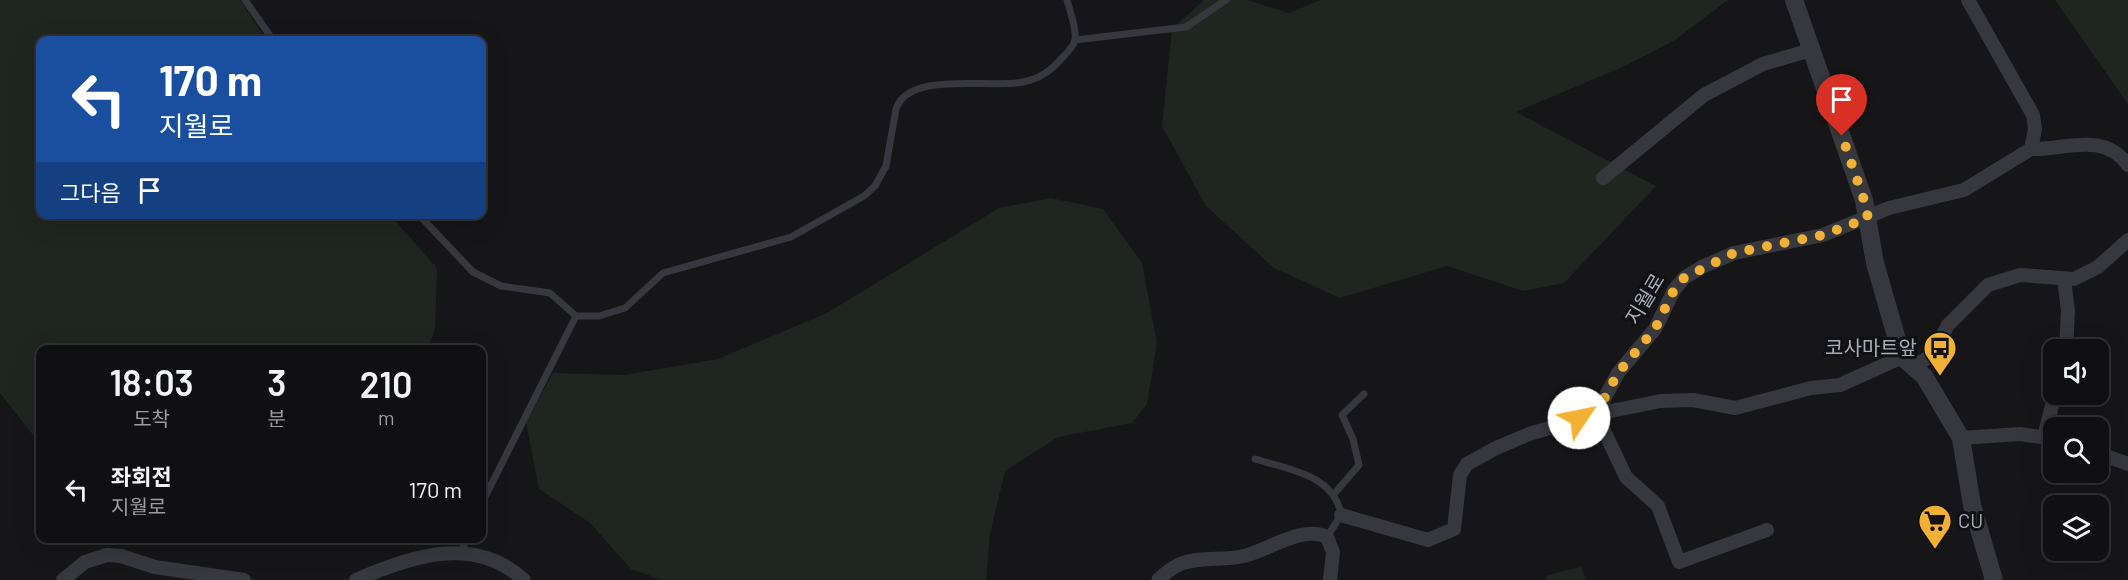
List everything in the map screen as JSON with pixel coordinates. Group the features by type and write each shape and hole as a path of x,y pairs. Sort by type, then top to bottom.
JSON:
{"street":[{"path":"1794,0 1861,189 1875,263 1907,362 1924,376 1961,438 1972,505 1994,580"},
{"path":"1968,0 2033,115 2035,129 2031,149 2050,150 2094,143 2113,149 2128,165"},
{"path":"1603,178 1704,95 1763,64 1810,50"},
{"name":"지월로","path":"1596,414 1618,373 1655,329 1674,290 1684,278 1734,253 1823,235 1889,208 1964,190 2031,149"},
{"path":"1341,515 1428,540 1449,533 1454,529 1456,520 1460,475 1467,464 1496,448 1529,434 1596,414 1661,401 1693,400 1735,408 1811,388 1840,385 1907,362 1927,361 1959,311 1988,285 2020,275 2064,279 2083,276 2128,240"},
{"path":"2064,279 2068,311 2067,339"},
{"path":"1596,414 1626,477 1658,506 1679,562 1767,530"},
{"path":"1961,438 1992,435 2043,438"},
{"path":"2109,457 2128,464"},
{"path":"1158,580 1170,570 1193,561 1242,556 1301,536 1320,534 1328,537 1333,552 1330,580"},
{"path":"356,580 401,562 461,552 497,560 524,580"},
{"path":"63,580 84,562 107,555 121,556 154,567 244,580"}],"lane":[{"path":"245,0 270,36"},
{"path":"423,219 473,272 501,286 550,293 576,316 599,316 625,308 633,303 655,280 674,269 807,230 864,196 875,186 890,152 899,100 907,93 919,88 951,84 1007,85 1045,75 1070,49 1075,40 1067,0"},
{"path":"1075,40 1186,27 1226,0"},
{"path":"486,495 576,316"},
{"path":"1335,494 1359,465 1353,439 1342,415 1364,394"},
{"path":"1255,459 1323,483 1335,494 1341,515 1328,537"},
{"path":"461,552 465,543"}],"shaded area":[{"path":"0,0 240,0 263,36 36,36 36,219 394,219 437,268 435,328 429,345 36,345 36,439 0,393"},
{"path":"1204,0 1247,0 1289,13 1321,0 1728,0 1675,40 1627,65 1516,112 1656,186 1564,283 1523,291 1447,266 1340,298 1274,268 1206,206 1162,126 1172,29"},
{"path":"2055,0 2128,0 2128,104"},
{"path":"1051,198 1103,209 1142,263 1157,343 1147,404 1132,423 1058,437 1005,471 990,534 986,580 662,580 631,569 590,523 539,489 526,422 553,373 624,375 718,359 827,313 999,208"},
{"path":"1581,567 1586,580 1544,580 1548,575"}],"place":[{"name":"코사마트앞","path":"1940,377"},
{"name":"CU","path":"1935,550"}],"route":[{"path":"1579,418 1596,414 1618,373 1647,341 1674,290 1684,278 1734,253 1823,235 1868,218 1842,136"}]}
